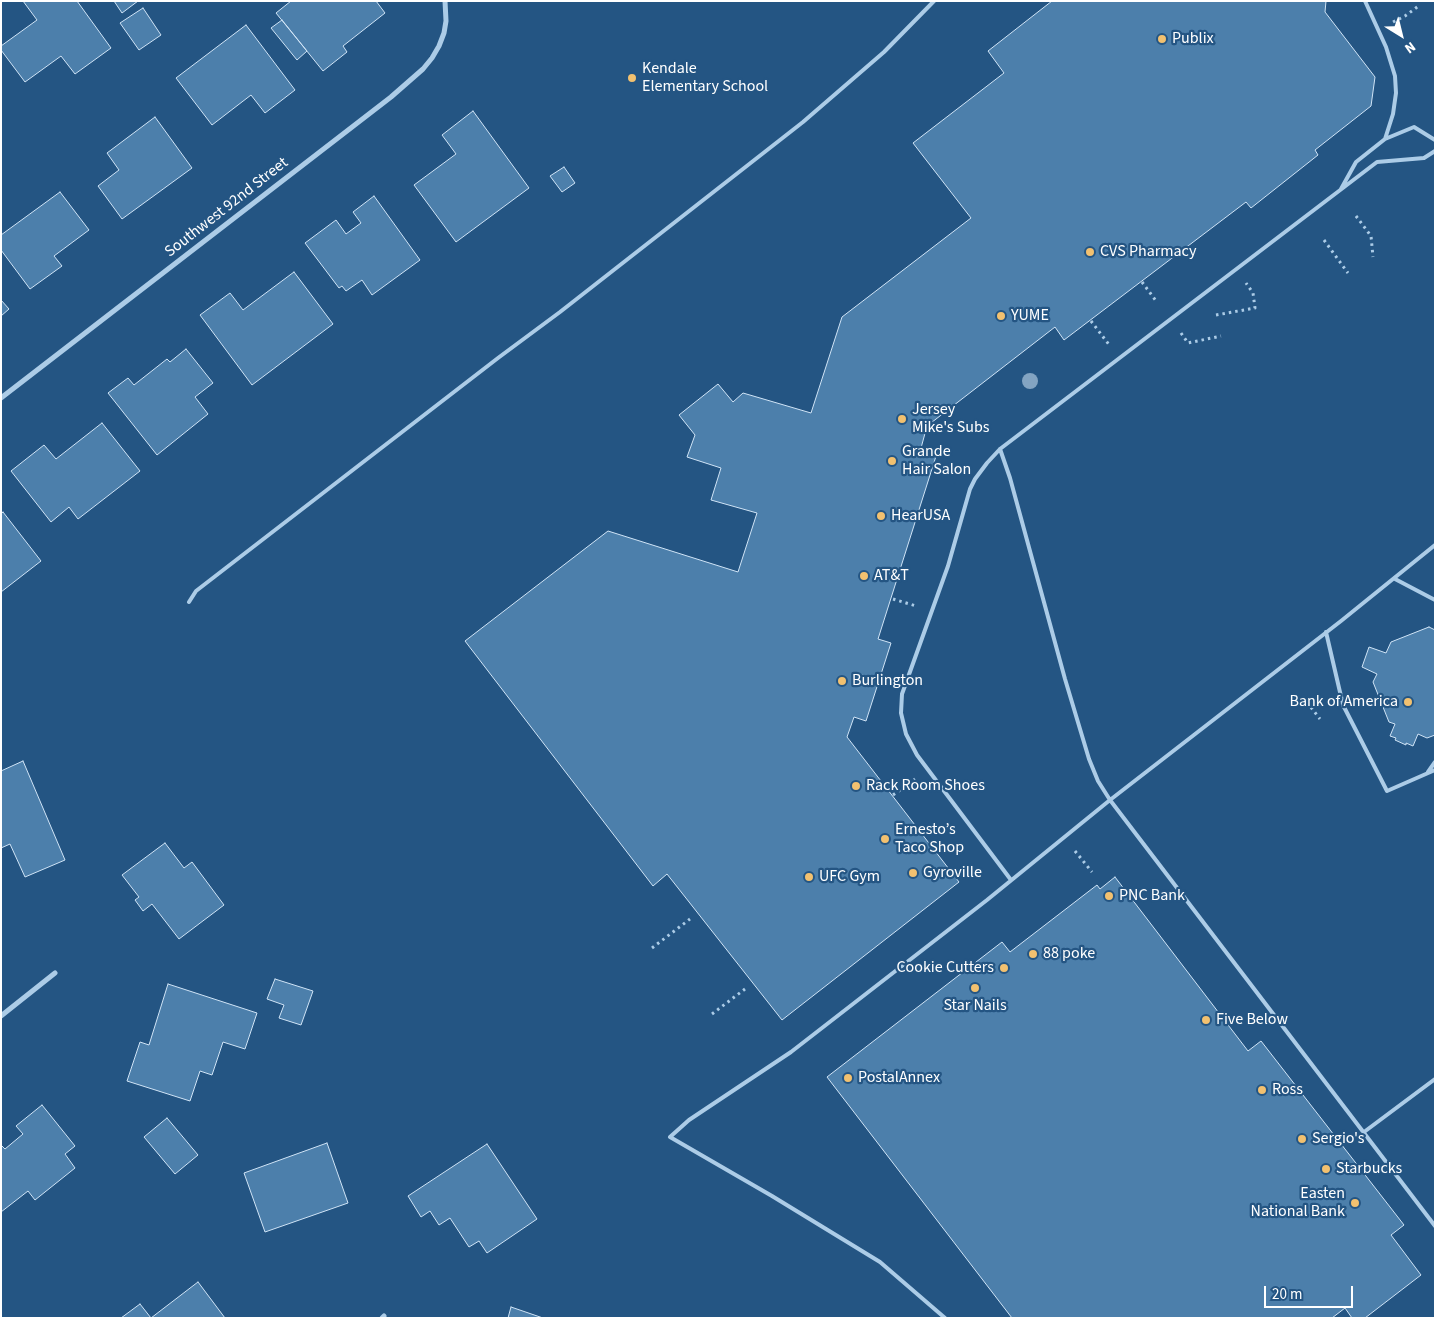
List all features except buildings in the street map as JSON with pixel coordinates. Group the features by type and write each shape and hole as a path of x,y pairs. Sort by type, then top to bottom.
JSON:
{"street":[{"name":"Southwest 92nd Street","path":"1,398 391,97 423,69 440,46 446,21 444,1"},
{"path":"1,1016 55,973"}],"lane":[{"path":"189,602 196,591 804,122 884,52 934,1"},
{"path":"1365,1 1386,47 1395,76 1396,93 1393,114 1385,139"},
{"path":"1340,191 1356,162 1385,139 1414,127 1435,140"},
{"path":"1011,880 917,755 906,734 901,713 902,694 948,566 970,489 987,463 1000,449 1377,162 1424,158 1435,151"},
{"path":"1000,449 1010,478 1062,670 1098,781 1110,800 1435,1226"},
{"path":"945,1318 880,1262 670,1137 689,1120 791,1052 1110,800 1395,579 1435,545"},
{"path":"1395,579 1435,600"},
{"path":"1326,632 1343,705 1387,791 1435,770"},
{"path":"1428,772 1435,762"},
{"path":"1364,1132 1435,1079"}],"path":[{"path":"1390,24 1420,5"},
{"path":"1356,216 1370,236 1373,257"},
{"path":"1324,240 1348,273"},
{"path":"1142,282 1156,301"},
{"path":"1216,315 1255,308 1253,293 1246,283"},
{"path":"1091,321 1106,340"},
{"path":"1181,333 1188,343 1221,336"},
{"path":"934,465 958,472"},
{"path":"893,599 916,606"},
{"path":"862,676 891,685"},
{"path":"1304,697 1320,719"},
{"path":"893,795 913,780"},
{"path":"1076,853 1092,872"},
{"path":"652,948 690,919"},
{"path":"712,1014 745,989"}],"place":[{"name":"Publix","path":"1162,39"},
{"name":"Kendale Elementary School","path":"632,78"},
{"name":"CVS Pharmacy","path":"1090,252"},
{"name":"YUME","path":"1001,316"},
{"name":"Jersey Mike's Subs","path":"902,419"},
{"name":"Grande Hair Salon","path":"892,461"},
{"name":"HearUSA","path":"881,516"},
{"name":"AT&T","path":"864,576"},
{"name":"Burlington","path":"842,681"},
{"name":"Bank of America","path":"1408,702"},
{"name":"Rack Room Shoes","path":"856,786"},
{"name":"Ernesto’s Taco Shop","path":"885,839"},
{"name":"Gyroville","path":"913,873"},
{"name":"UFC Gym","path":"809,877"},
{"name":"PNC Bank","path":"1109,896"},
{"name":"88 poke","path":"1033,954"},
{"name":"Cookie Cutters","path":"1004,968"},
{"name":"Star Nails","path":"975,988"},
{"name":"Five Below","path":"1206,1020"},
{"name":"PostalAnnex","path":"848,1078"},
{"name":"Ross","path":"1262,1090"},
{"name":"Sergio's","path":"1302,1139"},
{"name":"Starbucks","path":"1326,1169"},
{"name":"Easten National Bank","path":"1355,1203"}]}
